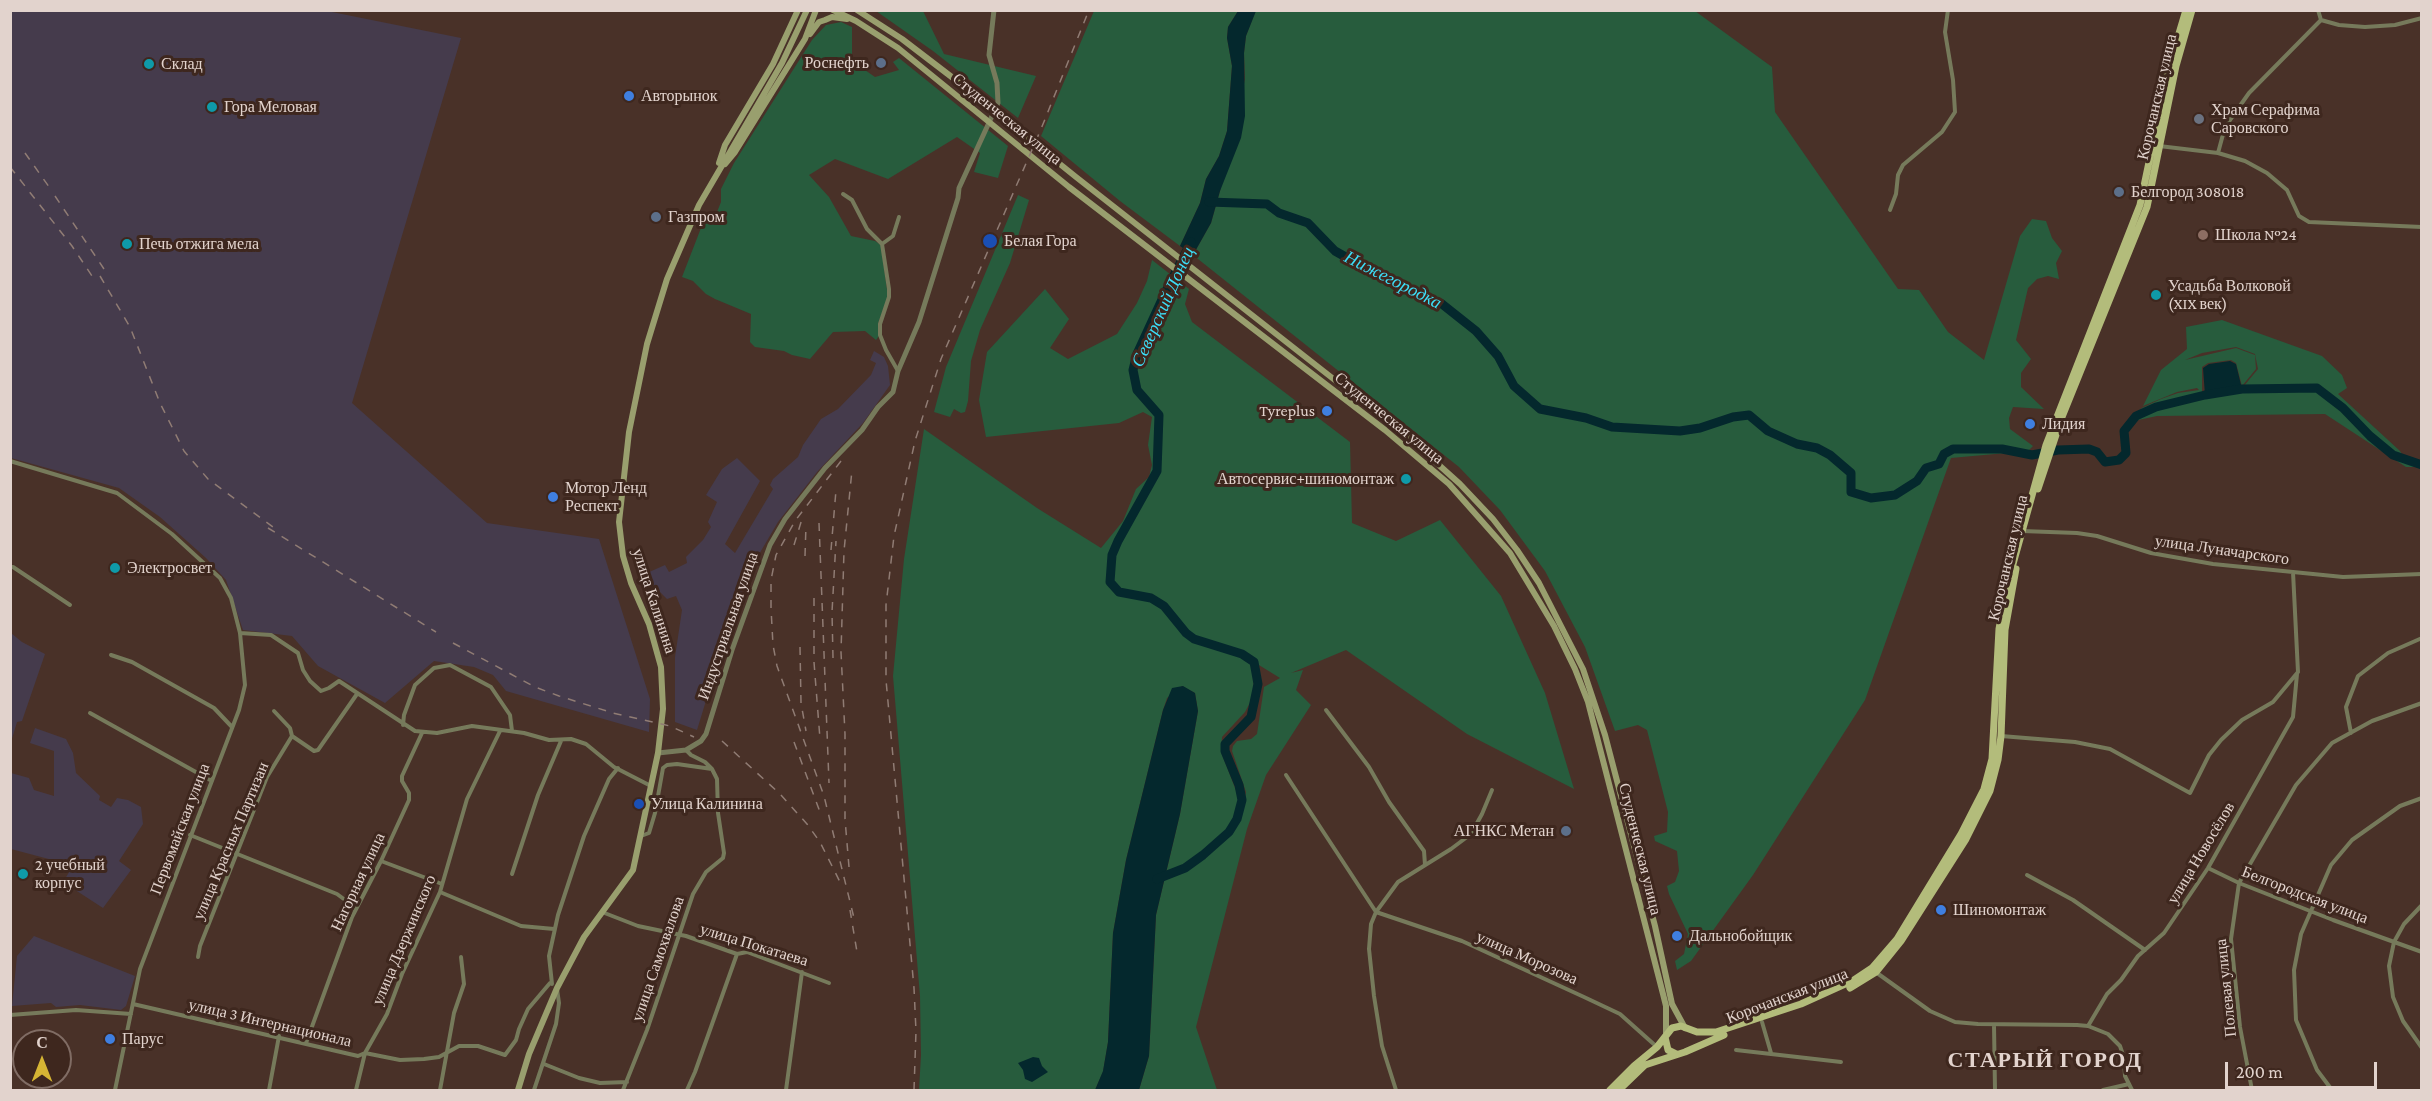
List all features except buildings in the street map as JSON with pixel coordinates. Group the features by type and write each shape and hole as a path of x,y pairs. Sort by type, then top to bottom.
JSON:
{"main road":[{"path":"715,176 725,145 783,45 796,10"},
{"path":"715,176 797,36 807,10"},
{"path":"806,39 816,10"},
{"name":"Студенческая улица","path":"833,10 856,21 898,48 1069,187 1385,430 1449,484 1505,546 1528,580 1554,626 1575,669 1594,723 1666,1006 1665,1035"},
{"name":"Студенческая улица","path":"857,10 902,39 1210,280 1437,462 1492,519 1517,550 1539,583 1573,645 1592,693 1652,916 1672,1004 1689,1034"},
{"name":"Корочанская улица","path":"1689,1049 1803,1008 1847,989 1874,970 1901,941 1966,839 1990,791 1998,760 1999,628 2008,582 2049,445 2147,207 2169,67 2186,10"},
{"name":"Корочанская улица","path":"2155,146 2192,10"},
{"path":"715,176 735,152 819,22 842,18 856,21"},
{"name":"улица Калинина","path":"518,1090 529,1054 557,988 585,937 633,870 652,786 663,709 661,667 649,624 631,583 623,556 619,522 620,500 633,410 654,321 680,246 715,176"},
{"name":"Корочанская улица","path":"1689,1034 1716,1032 1790,1007 1874,970"},
{"path":"1610,1090 1657,1047 1665,1035 1676,1026 1689,1034 1689,1049 1642,1067 1619,1090"},
{"path":"1665,1035 1668,1050 1676,1054"}],"street":[{"name":"Индустриальная улица","path":"686,750 701,741 706,734 732,650 770,545 784,519 825,468 862,430 893,392 898,371 919,322 958,198 959,188 998,103 999,93 989,55 994,10"},
{"path":"1890,210 1896,194 1898,175 1903,165 1942,132 1954,112 1953,80 1945,32 1948,10"},
{"path":"2319,10 2322,20"},
{"path":"2322,20 2339,25 2365,27 2395,26 2421,18"},
{"path":"2218,153 2225,127 2249,93 2322,20"},
{"path":"2155,146 2218,153 2245,160 2287,190 2298,216 2309,222 2421,227"},
{"path":"843,194 852,200 867,229 882,244 889,297 880,324 880,335 898,371"},
{"path":"882,244 893,236 896,220 899,217"},
{"name":"Первомайская улица","path":"10,461 117,493 172,534 219,578 231,598 240,633 246,685 141,969 115,1090"},
{"name":"улица Луначарского","path":"2024,531 2077,533 2182,559 2293,572 2343,577 2421,574"},
{"path":"10,567 70,605"},
{"name":"улица Новосёлов","path":"2088,1026 2107,994 2121,980 2138,956 2164,933 2208,868 2293,717 2298,672 2293,572"},
{"path":"240,633 271,635 298,653 310,681 321,690 339,681 403,725 422,734 472,726 561,741 571,739 586,744 618,768 652,786"},
{"path":"2351,733 2346,707 2358,676 2388,653 2421,638"},
{"path":"111,655 132,662 214,708 232,727"},
{"path":"403,725 404,715 415,685 434,668 450,665 491,687 510,715 512,731"},
{"path":"1998,736 2066,741 2110,749 2190,793 2209,755 2221,740 2242,720 2273,702 2298,672"},
{"path":"274,711 290,728 292,736 314,751 318,750 357,694"},
{"path":"2239,883 2296,785 2332,743 2372,721 2421,703"},
{"path":"1326,710 1369,767 1389,802 1424,851 1425,865"},
{"path":"90,713 212,781"},
{"name":"улица Дзержинского","path":"356,1090 365,1053 387,1014 402,974 440,892 467,799 500,731"},
{"name":"Нагорная улица","path":"306,1043 356,908 409,800 409,793 402,782 402,776 422,734"},
{"name":"улица Красных Партизан","path":"198,957 200,946 267,777 292,736"},
{"path":"512,874 538,795 561,741"},
{"path":"658,753 686,750 712,769"},
{"path":"641,837 649,833 663,768 677,764 712,769"},
{"path":"534,1090 556,1024 559,1003 557,988 550,983 549,956 554,929 584,836 609,779 618,768"},
{"name":"улица Самохвалова","path":"623,1090 647,1030 693,894 706,872 723,858 717,779 712,769"},
{"path":"1286,775 1376,912"},
{"path":"1396,1090 1382,1046 1374,996 1369,949 1371,924 1376,912 1398,882 1471,834 1492,790"},
{"path":"2332,1090 2318,1070 2296,1020 2294,970 2301,934 2331,865 2352,840 2400,806 2421,798"},
{"path":"190,835 338,894 356,908"},
{"path":"381,861 442,884"},
{"name":"Белгородская улица","path":"2208,868 2239,883 2421,952"},
{"path":"2027,875 2073,900 2145,950"},
{"name":"Полевая улица","path":"2239,883 2231,939 2240,1027 2252,1090"},
{"path":"440,892 521,926 554,929"},
{"path":"2421,905 2404,924 2394,942 2389,966 2393,997 2403,1021 2421,1048"},
{"name":"улица Покатаева","path":"602,912 638,926 737,954 747,952 829,983"},
{"name":"улица Морозова","path":"1376,912 1462,941 1620,1014 1657,1047"},
{"path":"687,1090 737,954"},
{"path":"440,1090 454,1013 464,984 461,957"},
{"path":"1874,970 1930,1011 1955,1022 1994,1025 2088,1026 2108,1034 2120,1046 2132,1090"},
{"path":"786,1090 802,972"},
{"name":"улица 3 Интернационала","path":"133,1004 358,1056 365,1053 400,1060 438,1057 459,1046 478,1046 505,1055 516,1040 528,1009 550,983"},
{"path":"10,1015 76,1010 131,1014"},
{"path":"1762,1022 1771,1053"},
{"path":"1994,1025 1995,1090"},
{"path":"269,1090 279,1036"},
{"path":"1736,1050 1841,1062"},
{"path":"544,1064 579,1078 600,1083 627,1082"},
{"path":"2103,1090 2129,1084"}],"shaded area":[{"path":"10,11 327,11 461,38 352,403 487,523 599,539 650,699 649,732 506,691 493,675 474,667 434,661 385,703 318,666 292,636 243,630 226,580 206,558 160,517 119,488 11,458"},
{"path":"874,351 884,357 888,366 890,385 863,423 817,472 778,522 758,556 735,606 697,730 675,722 675,657 682,610 676,596 667,599 651,583 647,573 665,565 669,572 687,563 686,557 703,540 711,527 708,522 717,502 706,495 722,469 737,458 760,481 725,544 735,553 773,489 770,485 773,479 798,457 803,445 821,419 838,409 871,375 876,363 870,360"},
{"path":"11,633 22,642 45,654 22,721 17,722 11,742"},
{"path":"35,728 66,739 73,753 76,773 100,796 99,800 111,807 117,798 128,800 141,807 143,824 119,861 131,870 103,908 63,882 71,869 60,862 11,849 11,773 29,778 34,790 54,796 54,751 30,743"},
{"path":"34,936 135,976 126,1006 121,1010 80,1005 56,1007 51,1003 12,1006 17,956"}],"green space":[{"path":"1256,10 1695,11 1772,67 1775,112 1898,289 1919,290 1948,332 1984,360 2020,236 2032,219 2046,221 2052,238 2062,251 2056,263 2059,279 2048,276 2037,279 2028,288 2016,340 2031,359 2021,373 2021,387 2044,409 2013,407 2009,418 2010,429 2033,446 2028,451 1951,458 1865,700 1753,875 1691,961 1677,970 1675,961 1684,954 1688,934 1667,886 1675,882 1679,871 1677,851 1655,841 1654,836 1667,832 1668,812 1647,730 1638,725 1615,731 1585,647 1545,571 1500,510 1459,467 1193,255 1211,223 1220,191 1245,79 1246,36"},
{"path":"876,11 923,11 944,54 1036,76 1018,118 933,51"},
{"path":"1094,11 1238,11 1228,27 1227,38 1232,66 1227,131 1219,156 1206,179 1200,203 1180,246 1120,201 1041,136"},
{"path":"841,22 852,27 852,61 875,77 899,70 893,62 899,58 1008,146 998,178 974,172 980,153 957,137 888,179 835,159 809,175 829,197 851,236 875,241 881,245 888,297 878,324 879,336 876,340 865,331 833,332 810,359 784,351 755,347 750,342 751,314 715,299 706,294 693,281 682,277 701,228 708,218 717,212 721,202 721,189 734,163 812,40 826,25"},
{"path":"1018,195 1029,200 1010,263 980,330 971,361 965,412 961,413 954,409 950,417 934,412 946,367"},
{"path":"1152,260 1189,289 1185,304 1192,322 1350,442 1352,523 1396,541 1440,520 1501,596 1545,693 1574,789 1467,734 1346,650 1291,673 1303,670 1296,690 1311,705 1266,775 1247,829 1196,1027 1217,1090 1139,1090 1149,1056 1156,915 1180,814 1198,711 1195,693 1182,686 1167,698 1163,710 1126,860 1113,933 1108,1042 1103,1072 1095,1090 919,1090 920,996 893,676 904,559 924,429 1037,508 1101,548 1123,521 1136,489 1149,477 1152,465 1148,445 1152,417 1143,412 1119,423 986,437 979,400 987,352 1045,289 1069,319 1050,348 1068,359 1117,334 1137,303 1147,281","holes":["1240,657 1254,662 1280,678 1264,687 1257,734 1251,739 1237,741 1233,746 1232,751 1246,792 1241,818 1237,793 1221,752 1222,737 1245,712 1254,695 1253,669"]},
{"path":"2222,320 2322,356 2342,375 2347,388 2338,394 2400,451 2404,458 2394,455 2344,407 2318,387 2296,385 2243,387 2258,369 2255,354 2236,347 2202,353 2185,360 2236,348 2255,355 2256,369 2242,386 2236,363 2231,360 2208,363 2202,367 2202,392 2205,396 2241,390 2317,389 2393,457 2421,467 2406,467 2325,414 2157,416 2129,422 2142,408 2161,399 2178,393 2199,390 2197,388 2177,392 2143,406 2161,370 2187,349 2186,327"}],"water":[{"path":"1238,11 1256,11 1246,36 1245,116 1241,138 1220,191 1211,223 1193,255 1180,246 1200,203 1206,179 1219,156 1227,131 1232,66 1227,38 1228,27"},
{"path":"2230,361 2236,364 2242,389 2205,395 2203,368 2209,364"},
{"path":"1183,686 1195,693 1198,711 1180,814 1156,915 1149,1056 1139,1090 1095,1090 1103,1071 1108,1042 1113,933 1126,860 1163,710 1172,688"},
{"path":"1033,1057 1039,1058 1042,1066 1048,1072 1032,1082 1025,1079 1018,1063"}],"waterway":[{"name":"Нижегородка","path":"1209,202 1267,204 1279,213 1308,223 1335,251 1397,286 1442,304 1476,331 1498,356 1514,386 1540,409 1586,418 1612,427 1680,431 1749,415 1768,431 1797,444 1817,448 1830,455 1851,473 1851,492 1871,498 1895,495 1917,481 1926,468 1939,464 1944,454 1953,449 2002,449 2032,455 2058,450 2089,449 2097,452 2105,462 2119,460 2126,453 2124,431 2136,416 2156,407 2242,389 2317,388 2343,408 2370,436 2393,455 2422,465"},
{"name":"Северский Донец","path":"1157,879 1185,868 1203,855 1229,832 1237,819 1242,800 1239,785 1225,751 1225,744 1251,717 1258,684 1254,662 1242,654 1194,639 1186,633 1164,606 1151,598 1119,592 1110,582 1112,555 1157,471 1159,415 1137,390 1133,370 1137,354 1191,242"}],"railway":[{"path":"914,1090 916,1031 914,988 886,680 886,605 894,536 915,441 941,359 1041,129 1089,10"},
{"path":"25,153 52,191"},
{"path":"10,167 72,246 92,276"},
{"path":"55,196 104,269"},
{"path":"100,276 130,327 160,403 184,451 208,479 277,530"},
{"path":"841,461 795,521 776,555 771,580 771,608 773,645 777,666 824,796 854,918"},
{"path":"849,867 845,819 845,734 841,652 844,551 852,470"},
{"path":"831,550 836,490"},
{"path":"794,545 802,519"},
{"path":"819,523 829,783"},
{"path":"805,556 806,525"},
{"path":"268,528 436,632"},
{"path":"833,658 832,612 836,541"},
{"path":"814,598 814,662 820,739"},
{"path":"453,643 535,687 613,713 670,726 694,737"},
{"path":"800,647 801,703 806,731"},
{"path":"722,741 780,794 807,824 820,842 840,882"},
{"path":"794,742 820,812"},
{"path":"850,910 857,952"}],"place":[{"name":"Роснефть","path":"881,63"},
{"name":"Склад","path":"149,64"},
{"name":"Авторынок","path":"629,96"},
{"name":"Гора Меловая","path":"212,107"},
{"name":"Храм Серафима Саровского","path":"2199,119"},
{"name":"Белгород 308018","path":"2119,192"},
{"name":"Газпром","path":"656,217"},
{"name":"Школа №24","path":"2203,235"},
{"name":"Белая Гора","path":"990,241"},
{"name":"Печь отжига мела","path":"127,244"},
{"name":"Усадьба Волковой (XIX век)","path":"2156,295"},
{"name":"Tyreplus","path":"1327,411"},
{"name":"Лидия","path":"2030,424"},
{"name":"Автосервис+шиномонтаж","path":"1406,479"},
{"name":"Мотор Ленд Респект","path":"553,497"},
{"name":"Электросвет","path":"115,568"},
{"name":"Улица Калинина","path":"639,804"},
{"name":"АГНКС Метан","path":"1566,831"},
{"name":"2 учебный корпус","path":"23,874"},
{"name":"Шиномонтаж","path":"1941,910"},
{"name":"Дальнобойщик","path":"1677,936"},
{"name":"Парус","path":"110,1039"}],"district":[{"name":"СТАРЫЙ ГОРОД","path":"2045,1060"}]}
